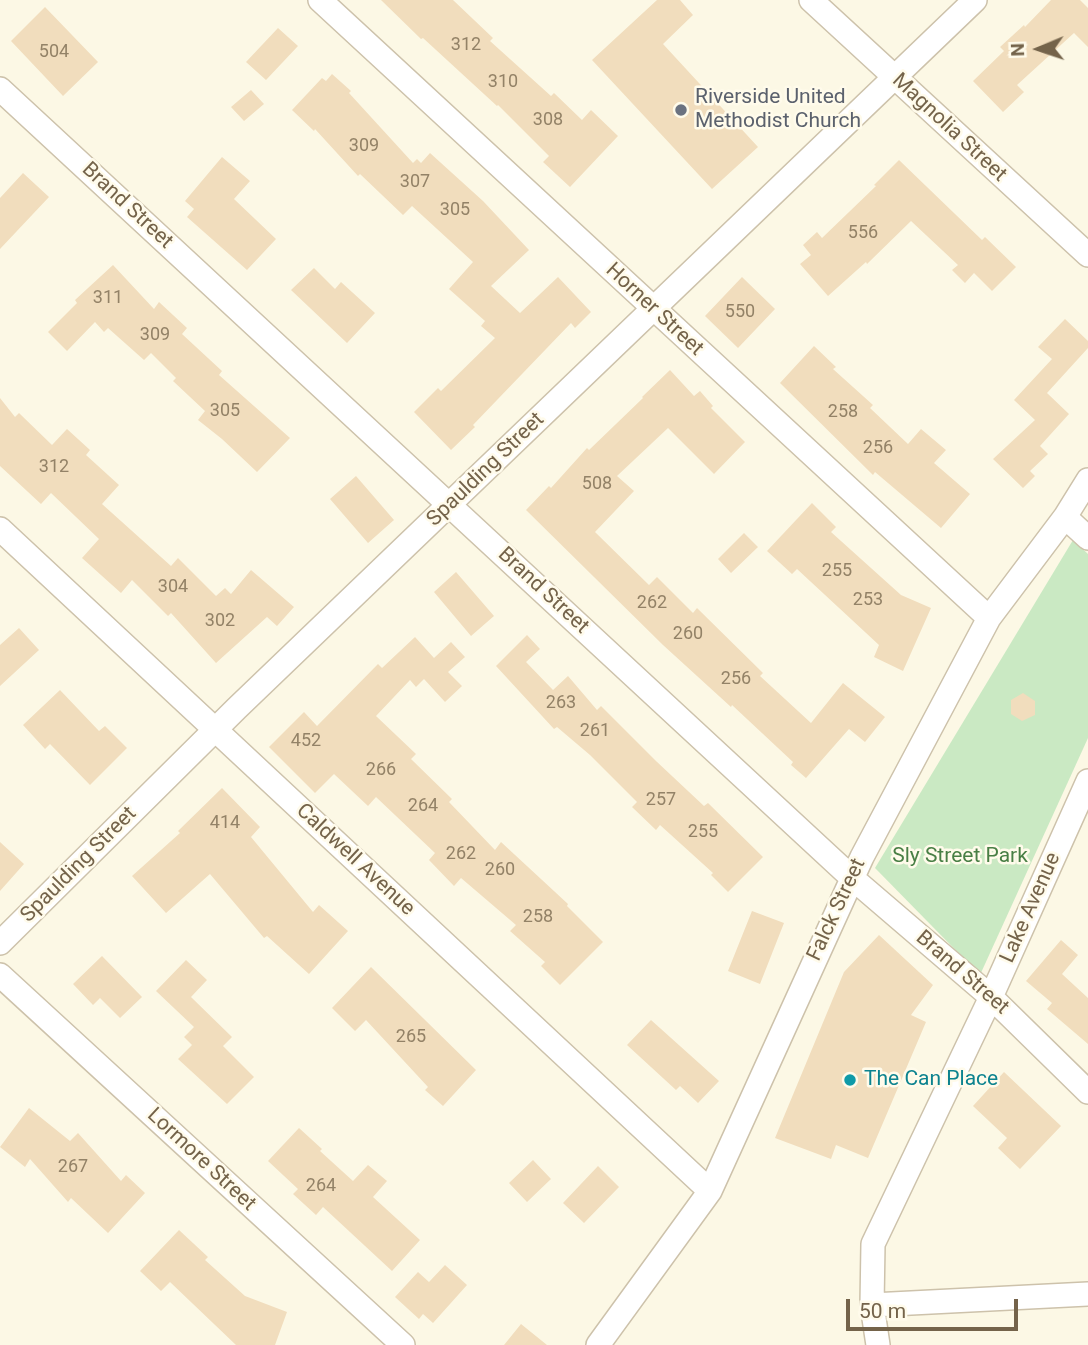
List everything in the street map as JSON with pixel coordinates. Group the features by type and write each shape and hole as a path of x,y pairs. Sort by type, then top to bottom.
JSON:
{"street":[{"name":"Horner Street","path":"320,0 989,618"},
{"name":"Magnolia Street","path":"811,0 1088,254"},
{"name":"Spaulding Street","path":"0,943 215,730 975,0"},
{"name":"Brand Street","path":"0,89 851,877 991,996 1088,1092"},
{"name":"Falck Street","path":"598,1345 710,1191 851,877 989,618 1065,517 1088,480"},
{"path":"1065,517 1088,538"},
{"name":"Caldwell Avenue","path":"0,529 710,1191"},
{"name":"Lake Avenue","path":"878,1345 872,1305 873,1244 991,996 1088,781"},
{"name":"Lormore Street","path":"0,975 402,1345"},
{"path":"872,1305 1088,1294"}],"green space":[{"name":"Sly Street Park","path":"1073,540 1088,554 1088,738 980,975 875,868"}],"building":[{"path":"381,0 453,0 493,38 490,41 551,96 554,93 582,120 591,110 618,136 570,187 543,162 549,156 498,105 421,39"},
{"path":"657,0 680,0 693,15 663,44 758,147 712,189 592,60"},
{"path":"1051,0 1080,0 1088,8 1088,47 1074,33 1017,85 1024,92 1003,112 973,81 1004,51 1000,47 1024,25 1025,27"},
{"path":"45,7 98,62 63,96 11,41"},
{"path":"278,28 298,46 266,80 246,62"},
{"path":"332,74 351,91 349,93 413,163 417,159 421,163 430,153 483,201 529,250 491,286 520,313 558,277 591,312 575,328 571,323 451,450 414,412 438,388 441,391 495,338 481,326 485,321 449,289 473,262 412,206 403,215 360,174 358,176 315,129 314,131 292,110 322,78 326,81"},
{"path":"251,90 264,104 244,121 231,107"},
{"path":"222,157 250,181 234,199 276,239 247,270 187,217 194,209 185,201"},
{"path":"899,160 982,240 985,237 1016,267 992,291 974,273 965,283 952,270 958,265 911,221 867,264 866,262 828,296 800,264 811,255 803,245 817,232 822,238"},
{"path":"23,173 49,197 0,249 0,198"},
{"path":"113,265 154,309 159,302 187,328 182,334 222,371 219,375 290,438 257,472 198,420 205,411 173,381 176,378 151,353 144,360 108,328 104,332 95,322 67,351 48,332 77,303 75,300"},
{"path":"314,268 335,289 341,282 375,313 347,343 291,290"},
{"path":"742,277 775,309 738,348 705,316"},
{"path":"1065,319 1088,341 1088,348 1047,393 1069,414 1040,446 1048,454 1030,471 1035,476 1023,488 993,459 1035,420 1014,400 1052,359 1038,347"},
{"path":"814,346 836,367 833,369 873,405 870,408 908,444 921,429 946,450 934,463 970,494 941,528 875,472 873,475 780,383"},
{"path":"670,370 694,396 700,391 713,406 711,408 745,442 714,474 668,428 617,476 634,491 595,532 649,585 657,577 693,613 697,608 763,673 760,676 811,723 843,683 885,717 865,742 849,729 806,778 791,765 793,762 732,705 731,707 663,645 526,510"},
{"path":"0,398 15,417 19,413 52,445 67,429 90,450 86,455 119,485 102,504 171,566 178,558 216,596 225,588 231,594 251,570 294,607 277,626 267,617 216,663 171,613 168,616 132,580 121,593 82,558 99,539 51,493 41,504 0,466"},
{"path":"356,476 394,520 368,543 330,499"},
{"path":"812,503 836,527 831,532 901,595 931,608 903,671 874,657 879,645 797,569 792,574 767,551"},
{"path":"744,533 758,547 731,573 718,559"},
{"path":"456,572 494,616 471,636 434,592"},
{"path":"19,628 39,650 0,686 0,645"},
{"path":"527,635 540,649 526,662 553,690 568,676 597,710 601,706 704,806 708,803 763,857 728,892 711,875 713,873 660,825 656,830 632,807 637,802 590,755 557,727 554,729 496,666"},
{"path":"415,637 434,658 451,642 465,657 448,672 462,686 445,702 424,679 416,687 410,680 376,716 416,754 411,759 452,799 449,802 495,850 501,842 568,904 603,942 560,985 541,966 545,962 510,931 516,925 461,878 454,886 429,860 435,853 376,797 368,806 334,774 315,793 269,747 304,712 317,726 378,664 382,668"},
{"path":"60,690 99,731 105,726 127,748 90,785 50,744 45,749 23,725"},
{"path":"1023,693 1035,701 1035,715 1022,721 1011,714 1011,700"},
{"path":"222,788 260,827 251,837 313,912 319,905 348,931 309,974 267,936 264,938 210,874 166,913 132,876 180,833 178,831"},
{"path":"0,842 24,864 0,891"},
{"path":"752,911 784,923 760,984 728,971"},
{"name":"The Can Place","path":"879,935 933,985 911,1015 926,1022 868,1158 836,1145 831,1159 775,1138 844,972"},
{"path":"1061,940 1078,955 1062,974 1088,998 1088,1044 1047,1009 1052,1003 1026,981"},
{"path":"102,956 142,997 120,1018 100,998 93,1005 73,984"},
{"path":"186,960 207,980 191,997 232,1037 223,1046 254,1077 227,1104 178,1059 192,1045 184,1037 194,1027 156,991"},
{"path":"371,967 476,1070 443,1106 425,1090 428,1087 366,1020 355,1031 332,1008"},
{"path":"651,1020 719,1081 698,1103 680,1086 676,1090 627,1045"},
{"path":"1004,1072 1061,1126 1020,1169 998,1148 1007,1138 973,1106"},
{"path":"29,1108 70,1141 78,1133 121,1181 126,1175 145,1193 108,1233 71,1198 68,1202 30,1159 25,1167 0,1147"},
{"path":"299,1128 353,1181 368,1165 387,1181 373,1197 420,1240 392,1271 323,1207 316,1215 293,1194 298,1189 268,1161"},
{"path":"533,1160 551,1179 527,1202 509,1183"},
{"path":"598,1166 619,1187 584,1223 563,1203"},
{"path":"179,1230 208,1257 205,1260 245,1296 287,1312 275,1345 236,1345 170,1282 161,1291 140,1271"},
{"path":"445,1265 467,1285 433,1323 423,1314 419,1319 395,1297 418,1272 429,1282"},
{"path":"521,1324 547,1345 504,1345"}],"place":[{"name":"Riverside United Methodist Church","path":"681,110"},
{"name":"The Can Place","path":"850,1080"}]}
